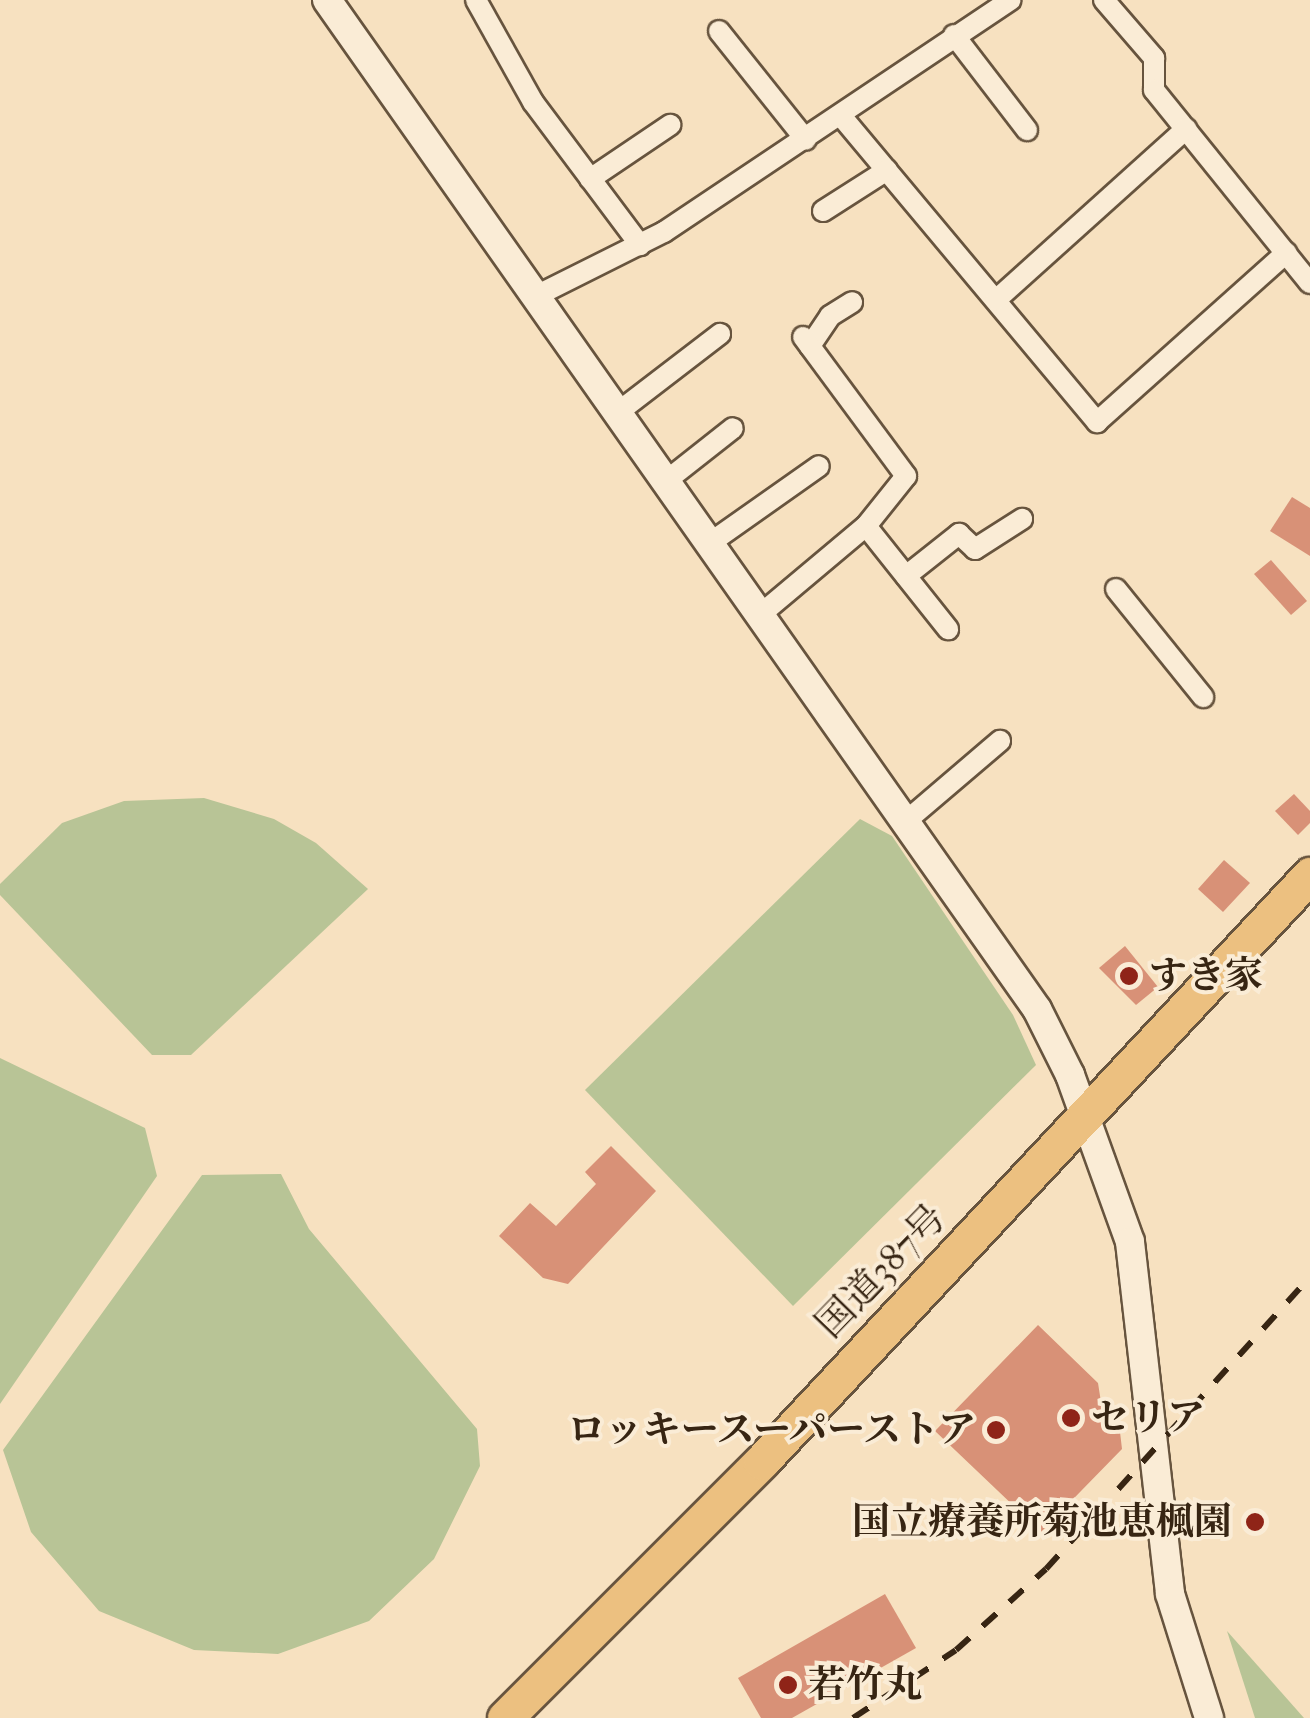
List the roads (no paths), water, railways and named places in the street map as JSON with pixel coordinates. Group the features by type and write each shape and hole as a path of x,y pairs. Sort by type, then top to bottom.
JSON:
{"highway":[{"name":"国道387号","path":"505,1718 761,1462 1310,875"}],"street":[{"path":"327,0 1037,1009 1085,1118 1130,1242 1170,1594 1208,1718"},
{"path":"476,0 532,102 640,245"},
{"path":"534,297 640,245 842,117 954,35 1010,0"},
{"path":"1104,0 1154,58 1154,90 1310,282"},
{"path":"719,31 806,140"},
{"path":"954,35 1027,130"},
{"path":"842,117 1098,422 1286,253"},
{"path":"590,179 670,125"},
{"path":"996,300 1186,129"},
{"path":"823,211 887,170"},
{"path":"761,614 866,526 906,476 806,342 830,316 852,302"},
{"path":"617,414 720,334"},
{"path":"666,481 732,428"},
{"path":"710,543 819,466"},
{"path":"906,576 959,534 975,549 1022,519"},
{"path":"866,526 948,628"},
{"path":"1116,588 1203,697"},
{"path":"906,822 1000,740"}],"railway":[{"path":"853,1718 956,1650 1046,1569 1310,1277"}],"place":[{"name":"すき家","path":"1129,976"},
{"name":"セリア","path":"1071,1418"},
{"name":"ロッキースーパーストア","path":"996,1430"},
{"name":"国立療養所菊池恵楓園","path":"1255,1522"},
{"name":"若竹丸","path":"788,1685"}]}
